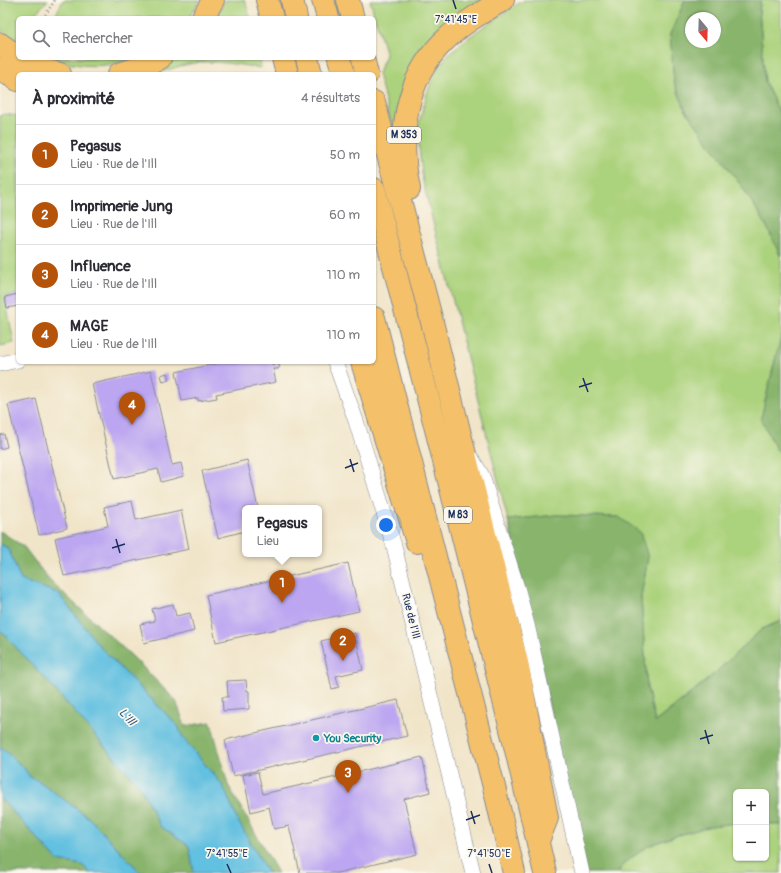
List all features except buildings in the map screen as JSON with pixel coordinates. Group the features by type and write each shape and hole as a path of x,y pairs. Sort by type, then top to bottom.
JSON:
{"highway":[{"path":"204,16 213,0"},
{"path":"267,0 271,16"},
{"path":"292,0 296,16"},
{"path":"324,0 328,16"},
{"path":"348,0 352,16"},
{"name":"M 353","path":"429,310 424,253 408,182 405,157 404,139 406,117 411,94 420,73 431,55 443,42 469,20 503,0"},
{"path":"0,44 16,55"},
{"path":"24,60 38,68 53,72"},
{"path":"125,72 148,65 157,60"},
{"path":"284,60 286,72"},
{"path":"308,60 310,72"},
{"path":"340,60 343,72"},
{"path":"364,60 366,72"},
{"path":"0,69 16,79"},
{"path":"376,110 429,310 520,679 547,818 538,841"},
{"name":"M 83","path":"376,197 445,463 545,873"},
{"path":"376,326 514,873"},
{"path":"363,364 415,535 445,650 466,681"}],"street":[{"path":"0,364 16,360"},
{"name":"Rue de l'Ill","path":"337,364 356,421 394,546 474,873"},
{"path":"462,442 482,476 518,591 552,733 582,873"}],"path":[{"path":"44,16 56,0"}],"green space":[{"path":"0,0 48,0 33,16 16,16 16,42 0,29"},
{"path":"63,0 200,0 190,16 55,16"},
{"path":"225,0 245,0 249,16 216,16"},
{"path":"370,0 486,0 407,77 399,102 396,143 378,73 386,55 376,16 375,16"},
{"path":"524,0 685,0 670,34 674,82 686,111 743,188 765,223 781,257 781,336 761,418 776,449 781,453 781,621 762,629 714,674 655,722 647,687 641,597 648,557 619,517 557,515 508,520 423,182 417,130 428,90 436,71 449,53 480,29"},
{"path":"685,0 761,0 759,10 765,82 781,116 781,257 765,223 743,188 686,111 674,82 670,34"},
{"path":"761,0 781,0 781,116 765,82 759,10"},
{"path":"54,60 128,60 111,64 89,66"},
{"path":"174,60 260,60 261,68 225,63 204,62 161,72 158,72 157,70"},
{"path":"4,114 16,116 16,294 5,297 14,343 0,346 0,116"},
{"path":"781,336 781,453 776,449 761,418"},
{"path":"557,515 619,517 640,532 648,557 641,597 647,687 655,722 714,674 762,629 781,621 781,825 769,823 769,789 733,789 733,823 711,826 675,836 648,846 624,863 618,873 586,873 508,520"},
{"path":"0,531 24,547 49,580 134,658 176,701 185,726 211,722 228,785 278,873 268,873 238,821 223,786 183,738 178,726 101,648 58,593 21,580 8,548 0,544"},
{"path":"0,630 51,685 141,788 160,826 189,846 194,873 141,873 89,818 39,781 30,777 24,768 0,746"},
{"path":"0,798 58,861 83,865 89,873 0,873"},
{"path":"733,823 733,861 769,861 769,823 781,825 781,873 618,873 624,863 648,846 675,836 711,826"}],"water":[{"name":"L'Ill","path":"0,544 8,548 21,580 58,593 101,648 178,726 183,738 223,786 238,821 268,873 194,873 189,846 160,826 141,788 51,685 0,630"},
{"path":"0,746 24,768 30,777 39,781 89,818 141,873 89,873 83,865 58,861 0,798"}],"place":[{"name":"MAGE","path":"132,425"},
{"name":"Pegasus","path":"282,603"},
{"name":"Imprimerie Jung","path":"343,661"},
{"name":"You Security","path":"316,738"},
{"name":"Influence","path":"348,793"}]}
